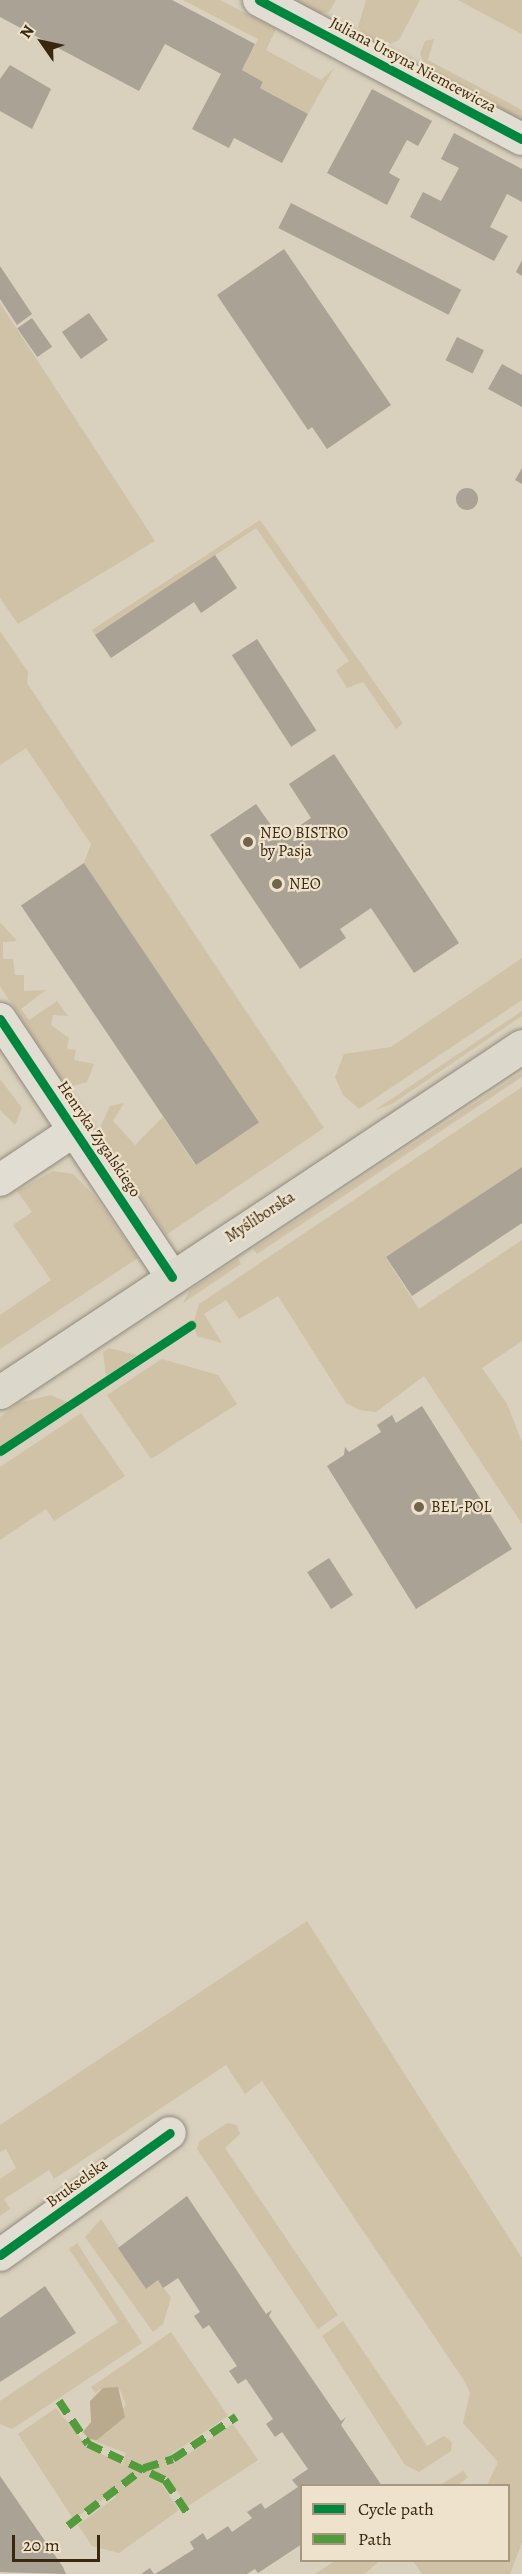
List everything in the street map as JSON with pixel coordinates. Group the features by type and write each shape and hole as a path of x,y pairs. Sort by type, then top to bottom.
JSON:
{"main road":[{"name":"Myśliborska","path":"0,1392 522,1046"}],"street":[{"name":"Juliana Ursyna Niemcewicza","path":"259,0 522,139"},
{"name":"Henryka Zygalskiego","path":"0,1019 172,1276"},
{"path":"0,1180 75,1130"},
{"name":"Brukselska","path":"0,2255 170,2133"}],"shaded area":[{"path":"183,0 220,0 276,29 266,50 321,80 334,68 308,114 260,88 263,82 242,70 258,39"},
{"path":"289,0 336,0 329,12 320,14"},
{"path":"366,0 420,0 399,40 383,47 367,40 358,27"},
{"path":"458,0 522,0 522,34 499,22"},
{"path":"434,39 428,60 522,110 522,123 427,73 420,54 425,41"},
{"path":"0,303 155,541 18,624 0,598"},
{"path":"260,520 403,723 396,729 363,682 347,688 336,670 349,661 256,528 95,635 92,630"},
{"path":"0,631 28,672 27,683 324,1128 166,1235 103,1138 101,1125 110,1106 124,1103 113,1121 135,1145 163,1117 195,1165 258,1123 84,863 91,844 26,748 0,765"},
{"path":"0,922 17,941 3,942 3,959 13,959 15,975 24,975 24,991 46,990 21,1009 29,1020 57,1001 68,1016 53,1015 51,1025 69,1038 67,1049 76,1050 74,1060 94,1064 87,1082 73,1086 62,1081 0,986"},
{"path":"522,958 522,1000 359,1109 343,1095 335,1077 344,1054 391,1047"},
{"path":"522,1011 522,1016 392,1104 375,1110"},
{"path":"522,1072 522,1077 257,1254 253,1249"},
{"path":"0,1079 22,1108 15,1125 0,1110"},
{"path":"522,1087 522,1167 386,1258 419,1309 522,1240 522,1341 482,1368 507,1404 522,1442 522,1524 424,1376 376,1412 359,1410 346,1403 278,1296 239,1319 226,1300 204,1314 222,1343 197,1336 193,1324 199,1304"},
{"path":"53,1171 73,1174 93,1194 138,1258 0,1349 0,1315 51,1280 13,1225 32,1212 17,1191"},
{"path":"238,1259 241,1264 183,1303 190,1290"},
{"path":"109,1348 137,1355 106,1376 103,1352"},
{"path":"162,1359 218,1375 237,1404 151,1459 107,1395"},
{"path":"50,1395 70,1403 0,1450 0,1417 19,1403"},
{"path":"81,1413 125,1476 54,1521 46,1509 0,1540 0,1467"},
{"path":"307,1921 522,2258 522,2543 510,2574 422,2574 414,2562 510,2562 510,2484 487,2484 498,2462 463,2423 470,2393 465,2382 262,2081 245,2094 226,2065 54,2179 49,2170 4,2199 10,2209 0,2216 0,2179 16,2168 6,2149 0,2152 0,2125"},
{"path":"227,2123 237,2125 240,2134 225,2148 338,2315 318,2329 197,2149 200,2141"},
{"path":"101,2219 146,2289 158,2280 171,2298 163,2324 153,2332 85,2237"},
{"path":"77,2243 142,2343 12,2429 0,2424 0,2401 118,2322 69,2249"},
{"path":"343,2321 427,2446 444,2436 452,2442 451,2451 419,2472 405,2465 322,2336"},
{"path":"171,2332 228,2416 171,2454 175,2463 233,2424 258,2460 188,2506 168,2478 161,2483 179,2510 119,2553 92,2546 78,2525 116,2497 114,2492 73,2519 18,2434 56,2408 87,2446 122,2465 126,2453 92,2440 126,2405 120,2390 103,2388 95,2393 91,2387"},
{"path":"118,2387 125,2417 97,2440 89,2439 83,2432 91,2422 90,2401 103,2388"},
{"path":"463,2471 468,2477 459,2484 442,2484"},
{"path":"333,2562 378,2562 365,2574 315,2574"}],"building":[{"path":"0,0 172,0 255,44 242,70 263,82 260,88 308,114 282,163 234,138 229,148 192,129 221,74 165,44 139,91 0,17"},
{"path":"10,65 51,89 32,129 0,111 0,79"},
{"path":"372,89 432,121 418,146 407,140 389,173 400,179 387,205 327,173"},
{"path":"454,133 522,169 522,202 507,194 490,227 508,236 494,261 410,217 423,192 441,201 459,168 441,159"},
{"path":"291,203 461,290 448,315 278,228"},
{"path":"284,249 391,405 327,449 312,427 308,430 217,295"},
{"path":"522,260 522,276 516,272"},
{"path":"0,266 32,314 17,325 0,299"},
{"path":"89,313 108,340 81,359 62,332"},
{"path":"32,318 52,347 37,357 17,328"},
{"path":"457,337 484,350 473,374 446,360"},
{"path":"502,364 522,375 522,407 488,389"},
{"path":"522,468 522,484 515,480"},
{"path":"467,488 475,491 478,499 475,507 467,510 459,507 456,499 459,491"},
{"path":"215,555 237,588 201,613 194,602 111,658 95,635"},
{"path":"257,639 316,730 291,747 232,655"},
{"path":"334,754 459,943 414,973 371,908 340,929 346,938 300,969 210,835 256,804 280,838 299,826 311,818 289,784"},
{"path":"84,863 259,1122 196,1165 21,905"},
{"path":"522,1167 522,1223 412,1296 386,1257"},
{"name":"BEL-POL","path":"422,1406 512,1549 416,1609 327,1466 344,1455 345,1447 349,1452 381,1432 377,1425 392,1415 396,1423"},
{"path":"329,1558 353,1595 331,1609 307,1572"},
{"path":"187,2196 266,2314 272,2310 269,2316 341,2421 346,2417 341,2425 381,2484 300,2484 300,2545 258,2573 255,2569 247,2574 155,2574 194,2549 190,2542 203,2533 207,2540 228,2526 232,2532 252,2518 247,2512 261,2503 265,2509 298,2487 292,2480 308,2469 282,2432 275,2437 266,2424 273,2419 246,2379 238,2384 229,2371 237,2366 209,2325 203,2329 194,2316 200,2312 178,2278 163,2288 158,2280 146,2289 118,2248"},
{"path":"45,2286 76,2333 0,2382 0,2318"},
{"path":"0,2476 63,2567 66,2574 0,2572"},
{"path":"150,2568 154,2574 141,2574"}],"marked path":[{"path":"59,2401 88,2444 165,2480 188,2514"},
{"path":"68,2526 144,2468 173,2459 236,2417"}],"cycle path":[{"path":"259,0 522,139"},
{"path":"0,1019 172,1277"},
{"path":"0,1451 191,1325"},
{"path":"0,2255 170,2133"}],"place":[{"name":"NEO BISTRO by Pasja","path":"248,842"},
{"name":"NEO","path":"277,884"},
{"name":"BEL-POL","path":"419,1507"}]}
